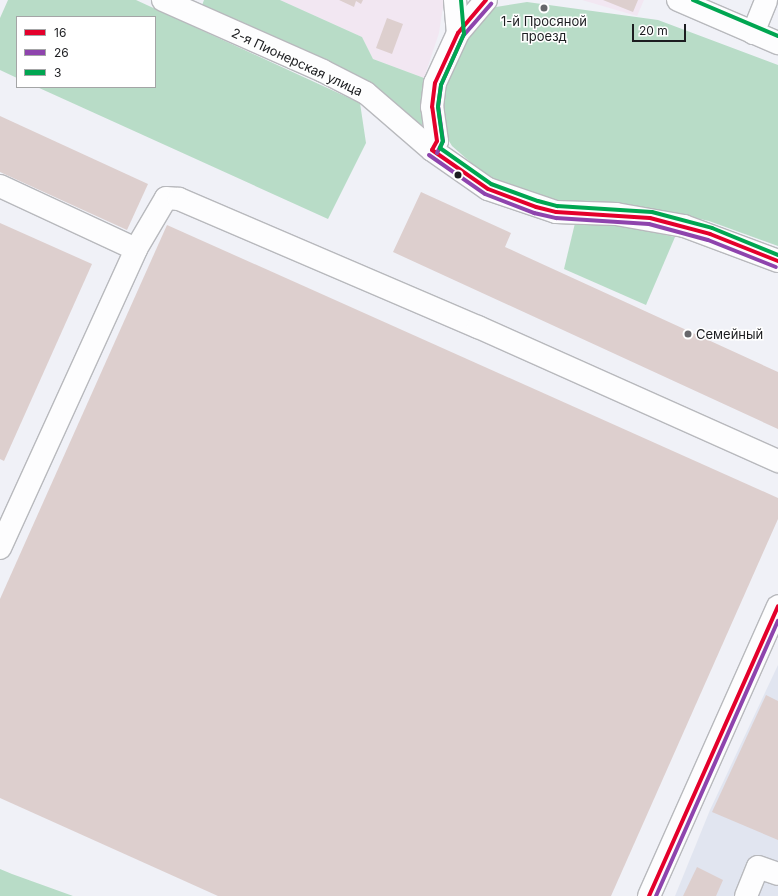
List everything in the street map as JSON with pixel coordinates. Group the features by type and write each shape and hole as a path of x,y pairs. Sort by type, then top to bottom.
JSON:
{"street":[{"name":"2-я Пионерская улица","path":"163,0 323,71 366,94 432,150 488,189 536,207 556,212 650,218 710,234 778,261"},
{"path":"455,0 458,33"},
{"path":"432,150 437,141 432,108 435,83 458,33 486,0"},
{"path":"678,0 778,43"},
{"path":"753,33 766,0"},
{"path":"0,186 136,249"},
{"path":"0,548 7,513 136,249 166,198 179,199 478,327 778,461"},
{"path":"649,896 778,606"},
{"path":"746,896 758,867 778,874"}],"shaded area":[{"path":"280,0 444,0 439,33 424,78 373,59 362,37"},
{"path":"582,0 644,0 637,16"},
{"path":"778,665 778,896 675,896 710,810"}],"green space":[{"path":"8,0 136,0 360,103 366,143 328,219 39,88 156,88 156,16 16,16 16,78 0,70 0,18"},
{"path":"204,0 280,0 362,37 373,59 424,78 422,125 419,128 201,8"},
{"path":"527,2 658,20 778,65 778,246 709,221 659,210 615,202 586,206 515,191 477,168 452,146 446,136 440,92 478,18 496,7"},
{"path":"575,223 616,224 675,237 646,305 564,269"},
{"path":"0,869 12,874 73,896 0,896"}],"building":[{"path":"339,0 363,0 361,4 356,1 354,7"},
{"path":"603,0 638,0 633,12"},
{"path":"387,18 403,24 392,54 376,48"},
{"path":"0,116 148,184 127,230 0,172"},
{"path":"421,192 511,233 505,247 778,372 778,429 393,252"},
{"path":"0,223 92,264 4,461 0,459"},
{"path":"167,225 778,498 778,519 611,896 218,896 0,798 0,599"},
{"path":"766,695 778,701 778,840 712,812"},
{"path":"697,867 723,880 716,896 683,896"}],"transit line":[{"name":"3","path":"461,0 464,34 441,85 438,107 443,141 440,148 491,184 538,201 557,206 652,212 712,228 778,255"},
{"name":"16","path":"432,150 437,141 432,107 435,83 458,33 486,0"},
{"name":"3","path":"693,0 778,36"},
{"name":"26","path":"437,153 443,141 438,107 441,85 463,36 491,4"},
{"name":"16","path":"432,150 488,189 536,207 556,212 650,218 710,234 778,261"},
{"name":"26","path":"429,155 485,194 534,213 556,218 649,224 708,240 776,267"},
{"name":"16","path":"649,896 778,606"},
{"name":"26","path":"656,896 778,621"}],"place":[{"name":"1-й Просяной проезд","path":"544,8"},
{"name":"Семейный","path":"688,334"}]}
